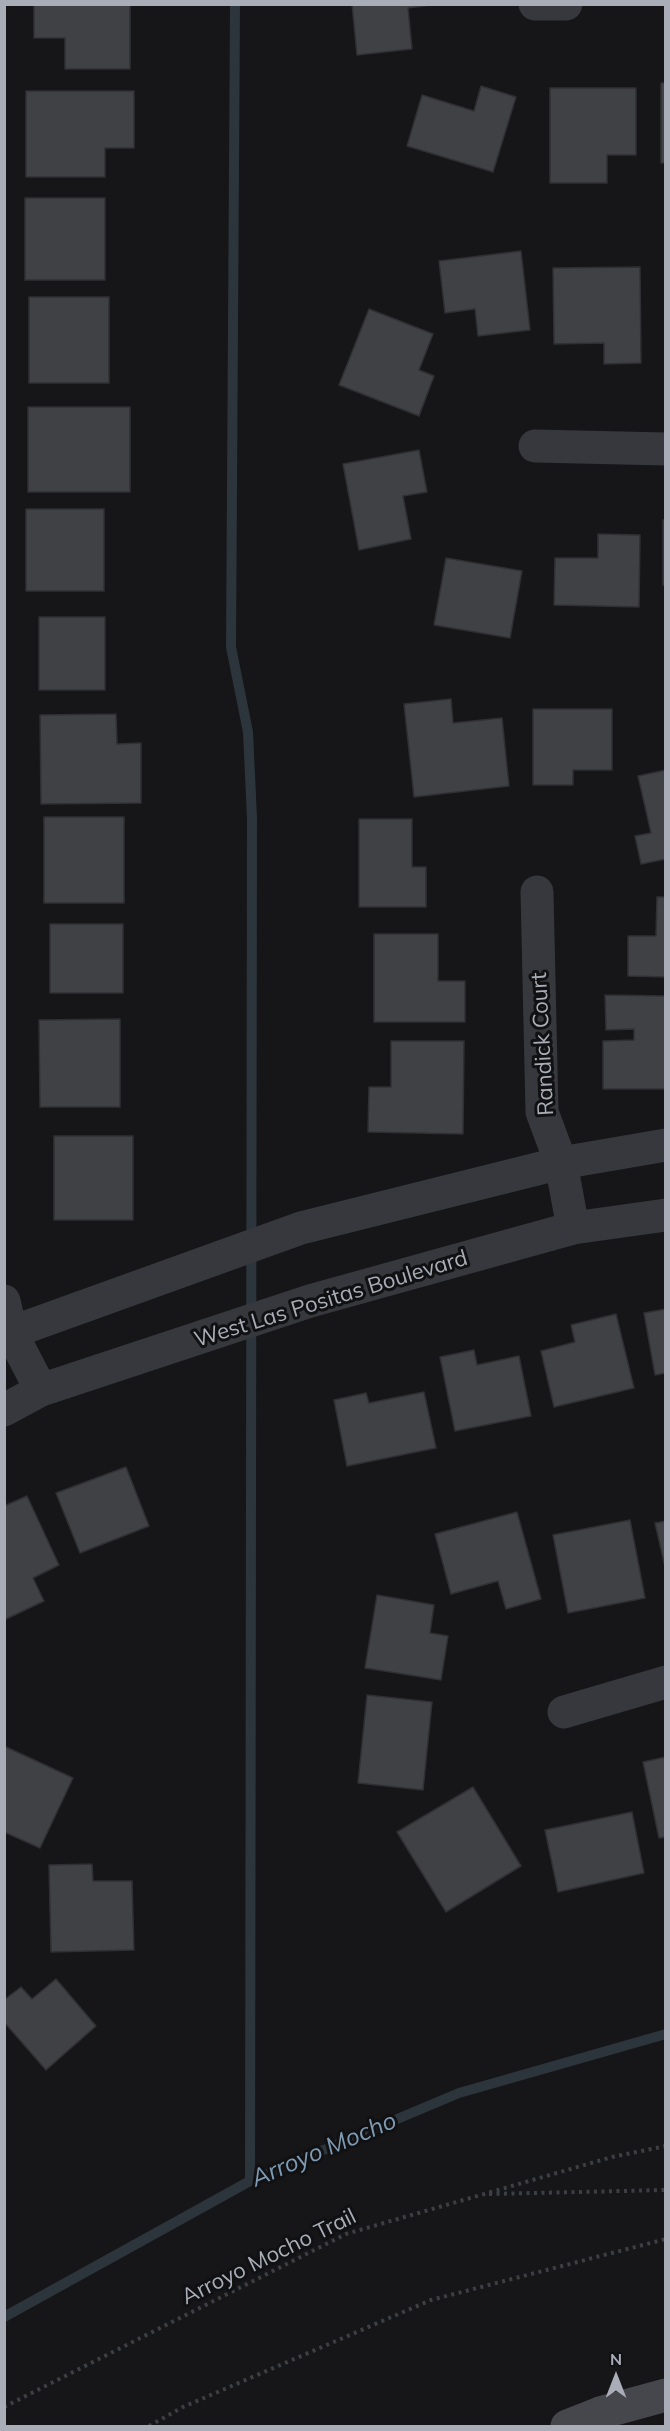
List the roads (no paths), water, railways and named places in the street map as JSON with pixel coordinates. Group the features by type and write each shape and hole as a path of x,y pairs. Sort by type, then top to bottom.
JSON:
{"main road":[{"path":"567,2427 600,2413 666,2395"}],"street":[{"path":"535,4 566,4"},
{"path":"535,446 666,449"},
{"name":"Randick Court","path":"537,892 542,1112 561,1163 573,1228"},
{"path":"41,1390 7,1322 192,1265 301,1228 561,1163 666,1145"},
{"name":"West Las Positas Boulevard","path":"4,1410 41,1390 310,1301 573,1228 666,1215"},
{"path":"564,1712 666,1682"}],"waterway":[{"path":"235,4 231,647 248,732 252,818 250,2181"},
{"name":"Arroyo Mocho","path":"4,2317 250,2181 459,2093 666,2034"}]}
